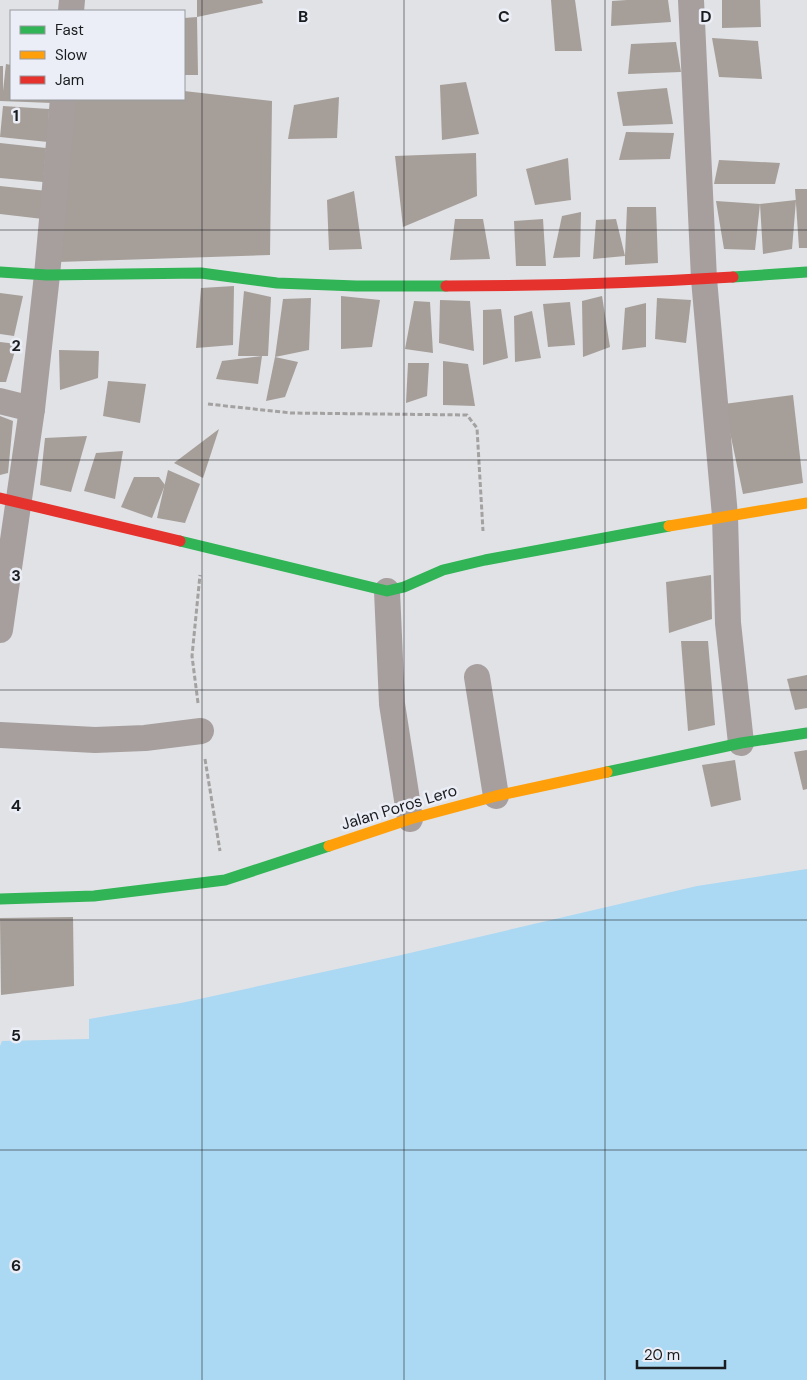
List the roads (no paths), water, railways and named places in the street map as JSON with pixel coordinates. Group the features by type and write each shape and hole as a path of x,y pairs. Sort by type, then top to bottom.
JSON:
{"street":[{"path":"690,0 704,279 724,516 728,623 741,743"},
{"path":"0,630 9,500 32,409 47,275 63,100"},
{"path":"0,272 47,275 201,273 277,283 356,286 525,286 704,279 807,272"},
{"path":"0,401 32,409"},
{"path":"9,500 387,591 404,587 443,570 485,560 724,516 807,503"},
{"path":"387,591 392,704 410,819"},
{"path":"477,676 496,796"},
{"path":"0,735 95,740 145,738 201,731"},
{"name":"Jalan Poros Lero","path":"0,899 94,896 225,880 410,819 496,796 741,743 807,732"}],"water":[{"path":"807,869 807,1380 0,1380 0,1046 2,1041 89,1039 89,1019 181,1003 397,956 697,886"}]}
